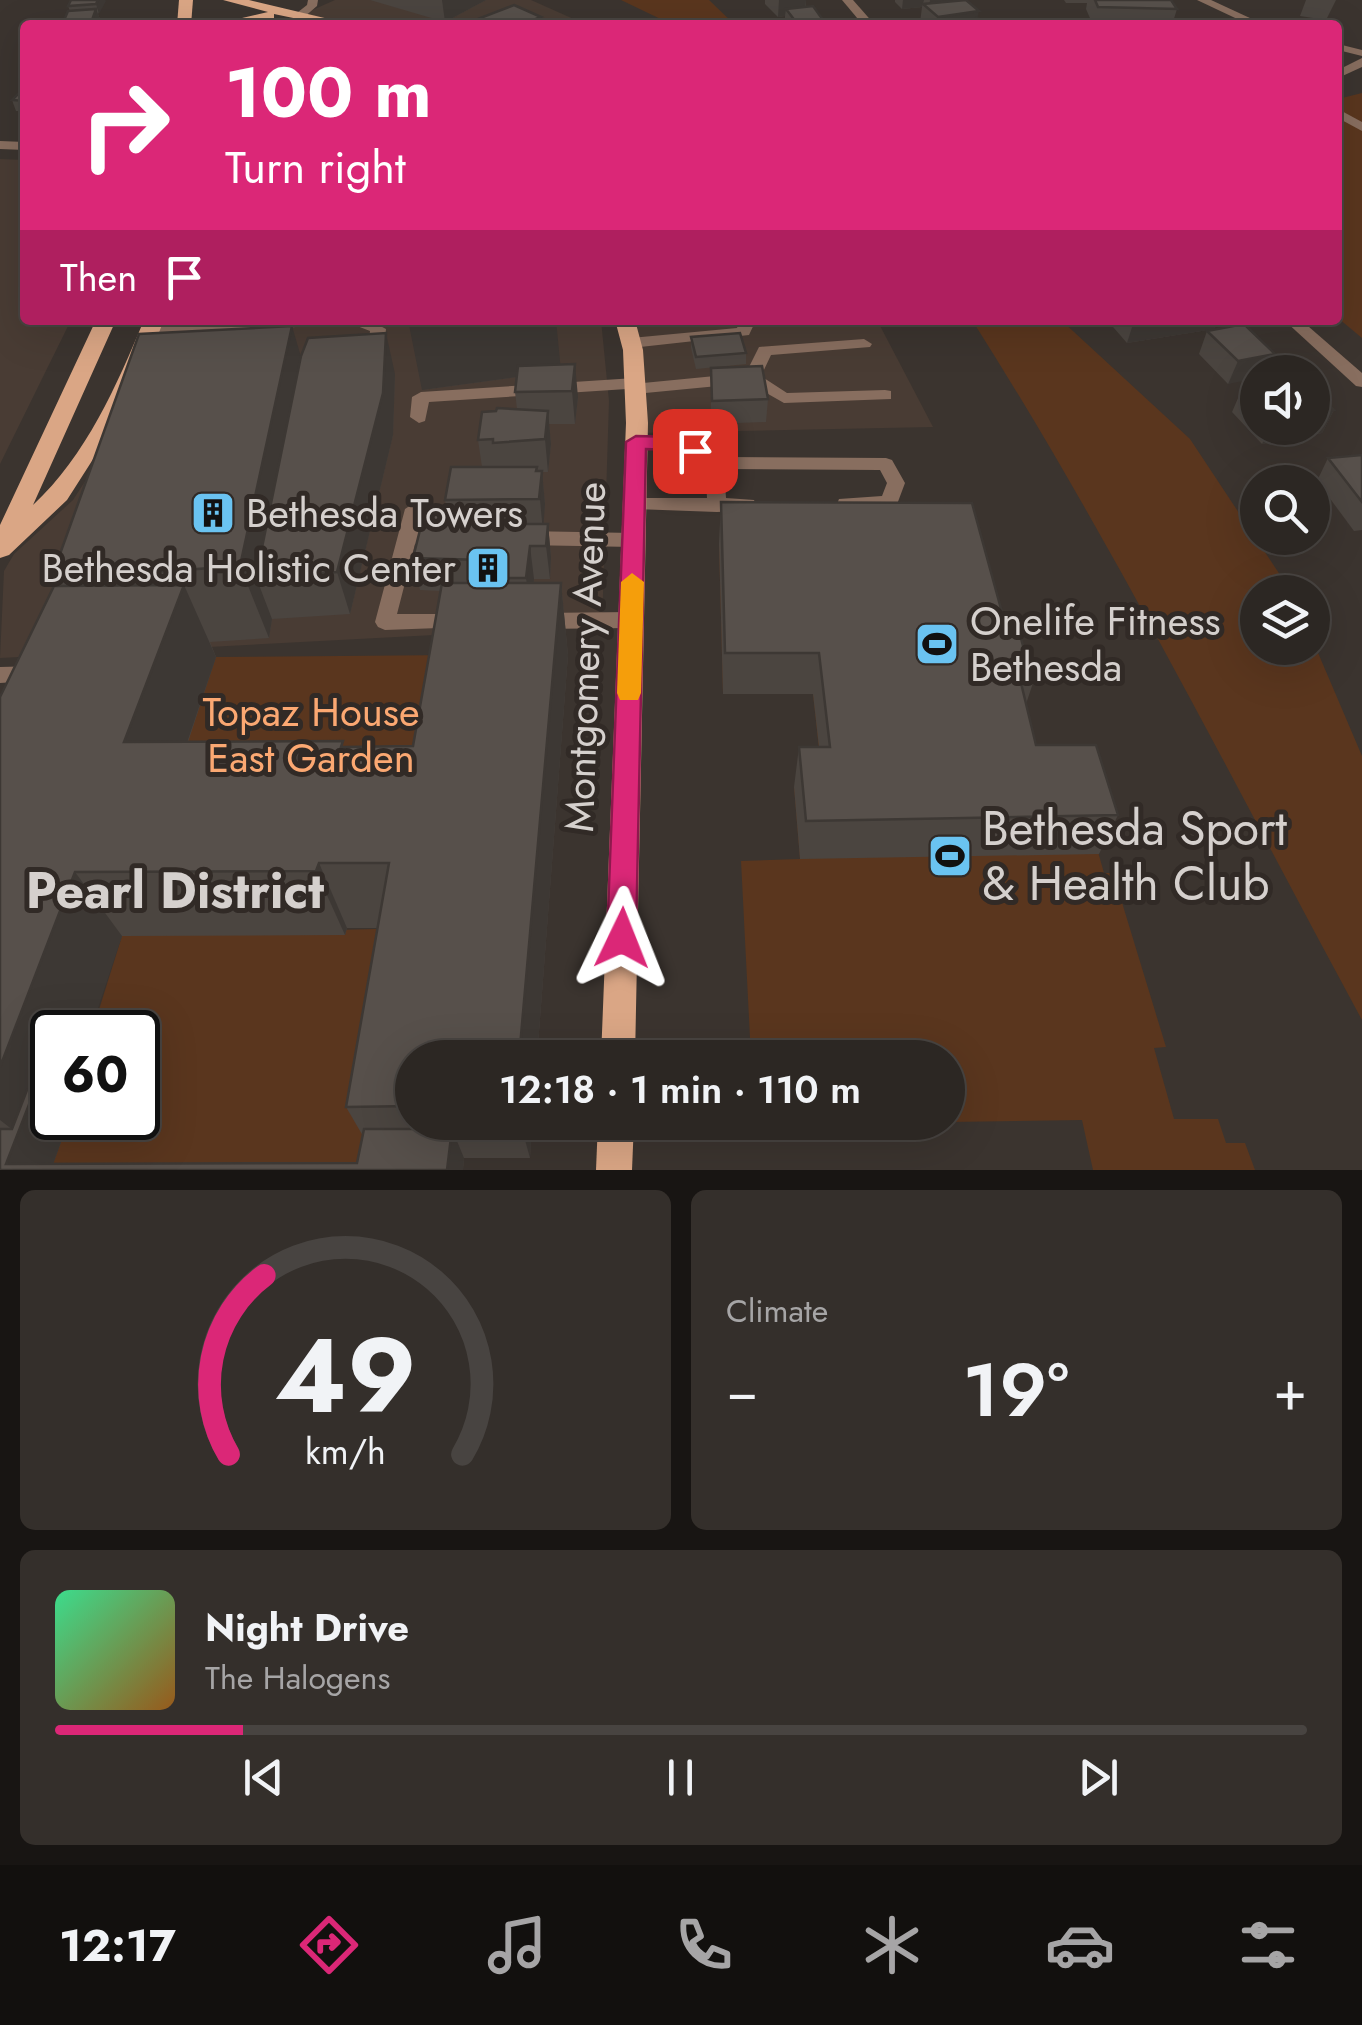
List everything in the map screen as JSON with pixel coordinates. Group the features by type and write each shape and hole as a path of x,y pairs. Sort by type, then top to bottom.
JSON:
{"main road":[{"path":"230,0 320,20"},
{"path":"246,20 299,16"},
{"path":"0,549 104,325"},
{"path":"0,549 59,494 136,382 152,325"},
{"name":"Montgomery Avenue","path":"619,1040 636,442 635,386 628,332"},
{"path":"614,1170 615,1140"}],"street":[{"path":"299,16 312,6 312,0"},
{"path":"847,0 865,20"},
{"path":"1202,0 1248,20"},
{"path":"348,368 364,363 376,349 378,329 366,325"},
{"path":"1298,325 1362,382"},
{"path":"628,332 745,326 765,350"},
{"path":"765,350 864,344"},
{"path":"752,378 765,350"},
{"path":"420,417 421,398 752,378 784,398 886,395"},
{"path":"636,442 676,444 721,463 886,464 896,483 888,502 832,504"},
{"path":"714,459 717,506"},
{"path":"635,503 774,505"},
{"path":"414,508 385,622 479,622"},
{"path":"408,536 445,537"},
{"path":"502,538 634,540"},
{"path":"517,621 631,620"},
{"path":"0,675 53,674"}],"shaded area":[{"path":"335,0 531,0 576,20 320,20 299,16"},
{"path":"0,159 20,160 20,325 69,325 0,464"},
{"path":"163,325 601,325 609,401 602,626 0,658 4,571 14,554 73,500 124,421"},
{"path":"626,325 880,325 933,427 637,433"}],"green space":[{"path":"621,0 709,0 730,20 663,20"},
{"path":"1362,93 1362,338 1342,321 1342,98"},
{"path":"975,325 1066,325 1190,439 1240,514 1240,555 1267,555 1280,575 1240,575 1240,665 1323,665 1362,756 1362,1020 1173,667 1075,491"},
{"name":"Bethesda Sport & Health Club","path":"719,544 961,545 1008,724 1079,785 1104,873 1113,873 1166,1047 1154,1048 1174,1119 1218,1119 1226,1143 1245,1143 1255,1170 1093,1170 1082,1120 965,1122 965,1040 750,1040 741,861 800,859 794,787 823,786 813,694 723,694"},
{"name":"Topaz House East Garden","path":"458,655 432,815 164,811 216,657"},
{"path":"412,928 378,1170 50,1170 59,1140 160,1140 160,1010 99,1010 122,936"}],"building":[{"path":"71,0 98,0 96,4 68,6"},
{"path":"966,0 979,11 938,17 923,4"},
{"path":"1095,0 1171,0 1177,9 1098,7"},
{"path":"514,5 541,17 533,20 475,20"},
{"path":"813,6 823,20 794,20 786,9"},
{"path":"96,9 92,20 64,20 68,11"},
{"path":"1245,325 1275,354 1240,355 1238,361 1207,331"},
{"path":"292,326 240,566 51,579 139,334"},
{"path":"386,333 383,393 337,572 256,577 301,356 308,338"},
{"path":"740,333 746,353 696,357 691,337"},
{"path":"575,364 572,391 515,392 518,366"},
{"path":"762,366 768,399 712,401 711,368"},
{"path":"497,408 548,411 545,439 493,443 493,439 478,440 482,412"},
{"path":"1362,455 1362,502 1328,458"},
{"path":"451,467 537,467 536,471 542,471 539,499 445,500"},
{"path":"721,502 972,503 1003,616 1015,616 1033,683 1021,683 1036,745 1096,745 1118,815 806,821 799,747 830,747 819,653 725,653"},
{"path":"489,513 487,524 548,524 546,546 530,546 526,578 479,578 482,560 413,558 424,514"},
{"path":"442,583 561,583 521,1040 395,1040 395,1106 346,1107 389,863 319,863 316,871 75,872 0,1067 0,697 54,586 184,585 124,742 343,741 341,747 413,746"},
{"path":"30,1090 30,1102 6,1164 357,1163 364,1129 395,1129 395,1140 451,1140 447,1170 0,1170 0,1129 12,1129"}],"slow traffic":[{"path":"629,693 632,582"}],"place":[{"name":"Bethesda Towers","path":"213,513"},
{"name":"Bethesda Holistic Center","path":"488,568"},
{"name":"Onelife Fitness Bethesda","path":"937,644"},
{"name":"Bethesda Sport & Health Club","path":"950,856"}],"district":[{"name":"Pearl District","path":"175,890"}],"route":[{"path":"622,938 636,442 676,444 695,451"}]}
